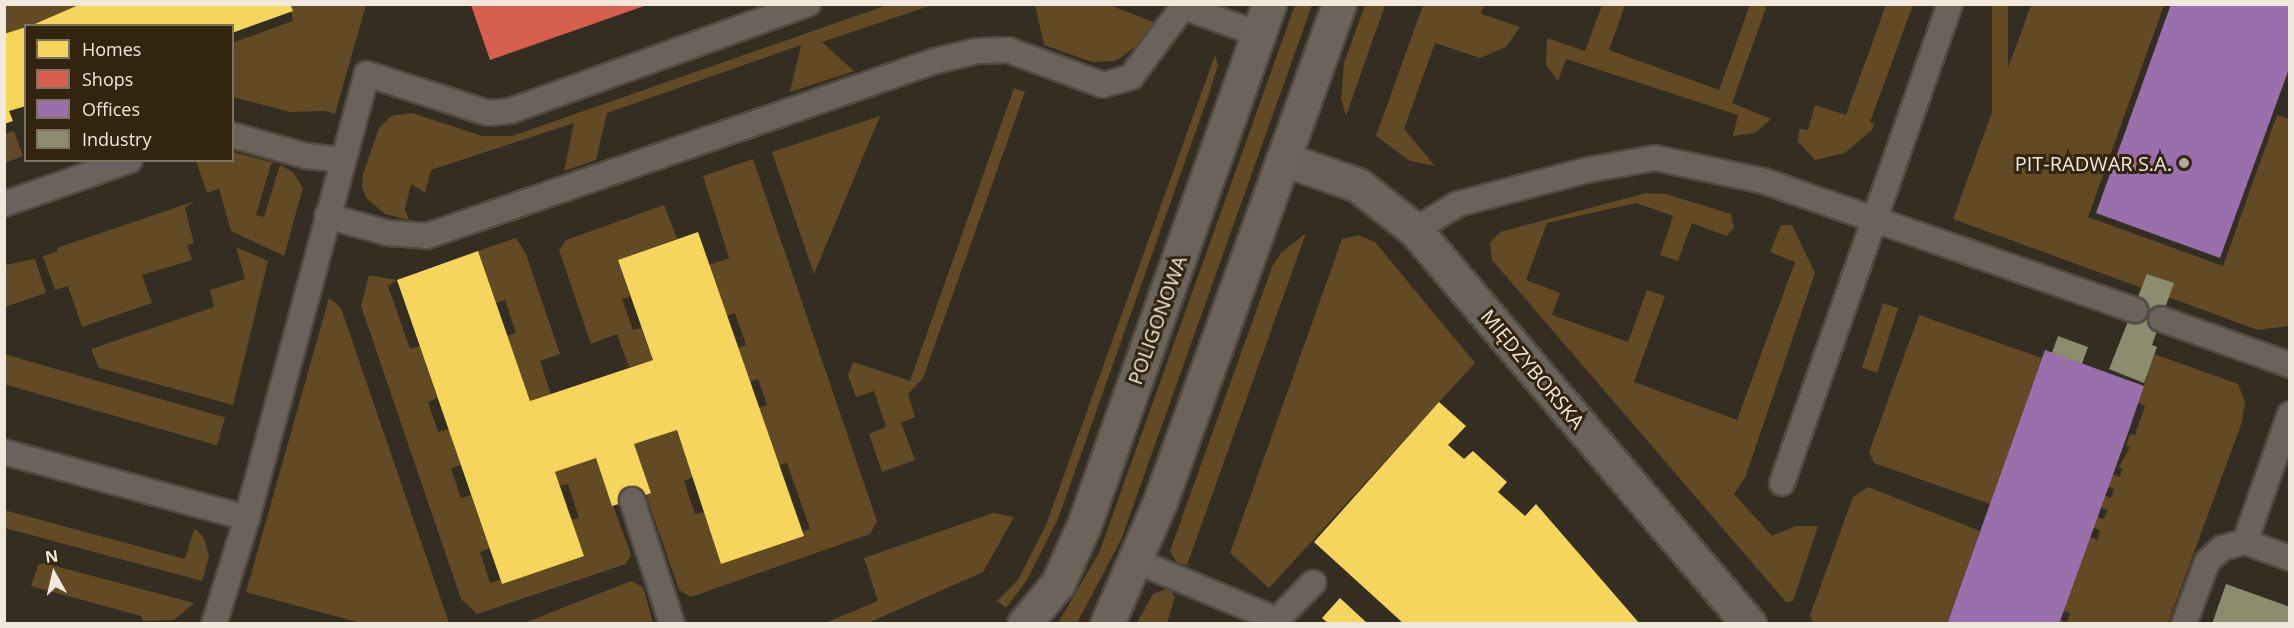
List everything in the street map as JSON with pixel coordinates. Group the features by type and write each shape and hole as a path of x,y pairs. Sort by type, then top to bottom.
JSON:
{"street":[{"path":"1107,624 1136,561 1339,4"},
{"name":"POLIGONOWA","path":"1024,624 1058,583 1084,525 1264,19"},
{"name":"MIĘDZYBORSKA","path":"1283,159 1358,185 1415,230 1749,624"}],"lane":[{"path":"214,624 247,518 367,74 488,113 510,111 808,4"},
{"path":"1782,483 1950,4"},
{"path":"327,216 388,232 427,236 935,62 977,51 1008,50 1103,85 1131,77 1180,6 1264,19"},
{"path":"234,136 306,156 342,160"},
{"path":"1415,230 1458,204 1588,170 1655,158 1764,181 1876,217 2135,310"},
{"path":"4,204 124,162"},
{"path":"2161,319 2289,365"},
{"path":"2245,542 2289,414"},
{"path":"4,452 247,518"},
{"path":"632,500 672,624"},
{"path":"2184,624 2207,562 2222,548 2245,542 2289,558"},
{"path":"1136,561 1275,622 1313,583"}],"shaded area":[{"path":"81,4 82,7 34,24 24,24 24,27 5,34 4,5"},
{"path":"890,4 932,5 822,42 854,71 790,92 801,45 607,113 596,160 564,171 574,123 431,170 425,193 411,184 405,209 409,220 385,214 366,198 362,187 363,174 379,128 391,116 412,113 482,136 512,136"},
{"path":"290,5 366,5 335,114 325,111 290,112 234,97 234,42 293,21"},
{"path":"1035,5 1109,5 1154,22 1145,39 1123,56 1114,61 1092,62 1044,45"},
{"path":"1295,5 1312,5 1121,540 1077,623 1058,623 1099,553"},
{"path":"1365,5 1385,5 1346,116 1341,99 1344,63"},
{"path":"1423,5 1484,5 1481,14 1520,27 1506,47 1480,58 1435,43 1404,129 1435,166 1410,161 1376,136"},
{"path":"1602,5 1625,5 1609,50 1719,90 1750,5 1767,5 1732,103 1771,119 1755,133 1733,136 1738,115 1566,59 1558,81 1546,65 1547,38 1585,51"},
{"path":"1886,5 1913,5 1870,122 1874,124 1872,130 1845,153 1815,160 1798,142 1799,129 1808,130 1815,105 1846,115"},
{"path":"1992,5 2008,5 2008,175 1992,175"},
{"path":"2031,5 2164,5 2088,217 2223,266 2277,115 2289,119 2288,326 2258,330 2168,297 2173,283 2148,274 2142,288 1953,219"},
{"path":"1215,55 1218,65 1209,94 1058,519 1027,580 1006,608 997,601 1018,580 1046,525"},
{"path":"1014,88 1025,92 923,378 908,394 915,417 901,423 915,460 882,472 869,434 886,427 874,391 856,397 848,375 853,362 910,381"},
{"path":"880,116 814,274 772,152"},
{"path":"14,131 23,156 5,163 5,134"},
{"path":"234,152 275,163 271,164 256,215 264,217 280,165 293,172 303,188 284,256 231,231 219,189 207,193 196,162 234,162"},
{"path":"753,159 877,521 870,534 691,597 679,590 646,495 651,493 634,444 677,430 693,477 684,481 695,514 704,512 721,564 803,536 802,532 810,529 787,463 779,465 759,408 767,405 758,379 750,382 738,348 746,345 735,313 727,316 709,265 729,258 703,176"},
{"path":"1646,193 1666,194 1731,214 1734,228 1726,236 1692,223 1678,261 1660,255 1673,216 1636,203 1547,223 1526,280 1560,293 1552,315 1628,342 1647,290 1665,296 1634,382 1737,420 1795,262 1770,252 1781,225 1792,225 1815,273 1745,478 1734,494 1772,536 1796,526 1818,526 1793,601 1786,602 1492,260 1490,243 1500,232"},
{"path":"195,201 185,208 194,243 187,245 192,260 142,275 152,303 82,327 68,286 55,290 43,256 58,251 57,248"},
{"path":"664,205 677,239 618,260 630,296 622,299 633,330 641,328 653,360 629,367 617,334 591,344 559,250 566,240"},
{"path":"1306,233 1187,565 1177,563 1170,551 1272,267 1281,253"},
{"path":"1358,235 1375,242 1475,363 1269,588 1230,553 1342,239"},
{"path":"516,238 526,254 560,354 540,361 551,394 530,401 507,336 516,333 505,300 496,303 478,251"},
{"path":"236,247 268,261 233,405 99,368 91,349 214,307 210,290 245,279"},
{"path":"35,259 46,293 5,307 5,265"},
{"path":"369,275 397,280 388,286 410,349 420,346 437,398 428,402 438,432 449,429 461,465 451,468 461,498 471,495 490,548 480,552 490,583 500,580 502,584 571,520 579,518 568,484 560,486 555,472 596,458 631,555 626,564 477,614 461,599 361,306"},
{"path":"329,298 341,308 449,623 361,623 246,592"},
{"path":"1883,303 1898,308 1877,373 1862,368"},
{"path":"1919,315 2042,358 1990,504 1874,463 1869,452"},
{"path":"4,354 225,417 217,445 4,384"},
{"path":"2154,354 2238,384 2245,402 2242,422 2168,623 2059,624 2060,620 2067,622 2070,613 2063,611 2090,537 2097,540 2100,531 2093,527 2097,517 2104,519 2107,510 2100,507 2105,496 2111,498 2114,489 2108,486 2112,474 2120,477 2122,469 2119,467 2130,447 2126,446 2130,434 2135,435 2145,406 2138,403"},
{"path":"1868,487 1980,531 1947,623 1813,623 1810,615 1853,497"},
{"path":"4,510 185,559 194,529 197,530 204,538 209,557 202,581 5,528"},
{"path":"993,513 1014,517 983,572 868,623 825,623 878,601 864,558"},
{"path":"44,563 194,603 174,620 143,621 141,616 31,586 38,565"},
{"path":"631,581 643,587 653,623 524,623"},
{"path":"1169,588 1175,597 1167,623 1137,623 1153,594"}],"building: Homes":[{"path":"81,4 290,4 293,11 234,32 234,24 35,24"},
{"path":"24,28 24,107 9,111 13,121 4,124 4,34"},
{"path":"698,232 804,536 721,564 677,430 634,444 651,493 632,500 612,506 596,458 555,472 584,556 502,584 397,280 478,251 530,401 653,360 618,260"},
{"path":"1439,402 1466,426 1448,445 1464,459 1473,451 1507,482 1498,492 1525,516 1536,504 1640,624 1404,624 1314,542"},
{"path":"1340,598 1368,624 1329,624 1322,618"}],"building: Shops":[{"path":"471,5 647,5 490,60"}],"building: Offices":[{"name":"PIT-RADWAR S.A.","path":"2171,4 2290,4 2290,66 2220,258 2096,213"},
{"path":"2045,350 2144,386 2128,433 2059,624 1947,624"}],"building: Industry":[{"path":"2147,274 2174,283 2152,345 2157,347 2144,383 2109,369"},
{"path":"2058,336 2088,347 2082,364 2052,353"},
{"path":"2226,584 2290,607 2290,624 2212,624"}],"place":[{"name":"PIT-RADWAR S.A.","path":"2184,163"}]}
